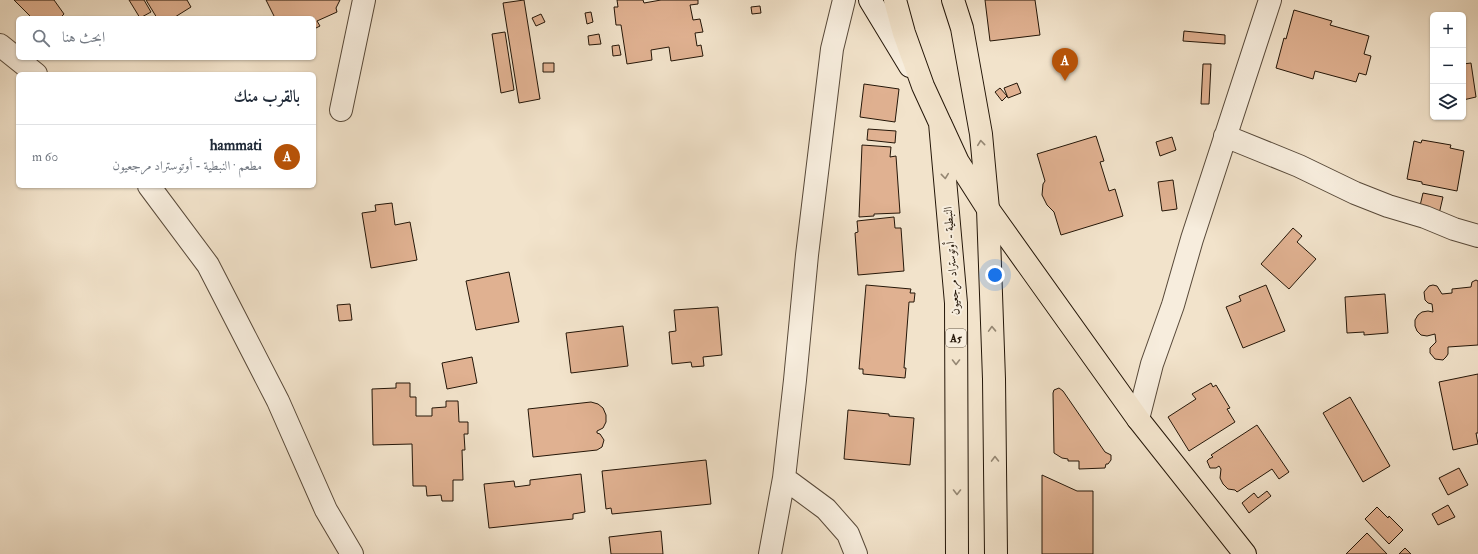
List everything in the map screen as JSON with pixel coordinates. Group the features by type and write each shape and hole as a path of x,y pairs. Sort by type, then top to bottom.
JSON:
{"main road":[{"name":"النبطية - أوتوستراد مرجعيون","path":"895,0 904,33 923,86 940,123 956,303 957,554"},
{"path":"953,0 962,28 980,134 988,209 994,380 996,554"},
{"path":"940,123 958,162 988,209 1138,419 1245,554"}],"street":[{"path":"341,110 364,0"},
{"path":"770,554 784,478 807,255 832,49 844,0"},
{"path":"870,0 923,86"},
{"path":"1138,419 1152,364 1173,305 1192,239 1270,0"},
{"path":"0,45 16,58"},
{"path":"19,60 34,72"},
{"path":"1225,136 1299,166 1355,193 1388,206 1425,217 1454,229 1478,236"},
{"path":"150,188 208,265 278,401 326,510 352,554"},
{"path":"784,478 826,509 848,534 856,554"}],"building":[{"path":"14,0 54,0 64,14 62,16 30,16"},
{"path":"129,0 144,0 151,12 144,16 139,16"},
{"path":"146,0 187,0 191,7 177,16 156,16"},
{"path":"266,0 340,0 336,8 337,12 317,21 320,26 316,28 316,16 274,16"},
{"path":"524,0 540,99 519,103 503,3"},
{"path":"617,0 643,0 644,3 661,0 698,0 698,4 690,5 693,20 700,19 703,32 695,33 697,46 701,45 703,56 671,61 669,47 651,50 652,60 627,64 621,25 616,25 614,7 618,7"},
{"path":"985,0 1035,0 1040,35 990,41"},
{"path":"760,6 761,13 752,14 751,7"},
{"path":"1294,10 1332,21 1330,25 1369,36 1364,54 1371,56 1366,75 1359,73 1356,82 1315,71 1313,79 1276,68 1284,38 1286,39"},
{"path":"591,12 593,22 587,24 585,13"},
{"path":"541,14 545,22 536,26 532,18"},
{"path":"1184,31 1225,35 1225,44 1183,41"},
{"path":"505,32 514,90 501,93 492,34"},
{"path":"599,34 601,44 589,45 588,36"},
{"path":"619,45 621,55 613,56 612,46"},
{"path":"543,63 554,63 554,72 543,72"},
{"path":"1471,63 1476,97 1466,99 1466,84 1466,64"},
{"path":"1203,64 1211,64 1209,104 1201,104"},
{"path":"1017,83 1021,93 1008,98 1004,88"},
{"path":"864,84 899,89 895,122 860,117"},
{"path":"1000,88 1007,96 1002,101 995,92"},
{"path":"868,129 896,131 895,143 867,140"},
{"path":"1096,136 1104,161 1100,162 1109,191 1115,189 1123,216 1061,235 1054,212 1047,205 1042,195 1043,184 1045,181 1037,154"},
{"path":"1172,137 1176,150 1160,156 1156,142"},
{"path":"1422,140 1451,145 1450,148 1464,151 1457,191 1422,184 1422,182 1407,179 1414,141 1421,143"},
{"path":"862,145 891,147 890,157 896,156 900,213 874,214 874,216 859,217"},
{"path":"1173,180 1177,209 1162,211 1158,182"},
{"path":"1423,193 1443,197 1439,214 1419,210"},
{"path":"392,203 395,225 410,222 417,260 371,268 362,213 376,211 375,205"},
{"path":"894,217 895,228 901,228 904,271 858,275 855,233 858,232 857,221"},
{"path":"1293,228 1302,236 1297,242 1316,259 1289,289 1261,264"},
{"path":"509,272 519,322 476,330 466,281"},
{"path":"1476,280 1478,281 1478,345 1448,347 1448,354 1443,360 1435,359 1430,353 1430,348 1436,342 1435,334 1427,336 1421,335 1415,326 1415,320 1418,315 1422,312 1433,312 1432,304 1425,300 1424,292 1429,286 1433,285 1437,286 1442,294 1452,293 1452,289 1471,287 1472,282"},
{"path":"866,285 911,289 910,293 915,293 914,302 909,302 904,368 906,368 905,378 863,374 863,369 859,369"},
{"path":"1266,285 1285,331 1243,348 1226,307 1241,301 1239,296"},
{"path":"1385,294 1388,333 1364,335 1364,332 1347,333 1345,297"},
{"path":"350,304 352,320 339,321 337,305"},
{"path":"718,307 722,355 703,357 704,366 692,367 691,362 672,364 669,332 676,331 674,310"},
{"path":"623,326 628,366 571,373 566,333"},
{"path":"472,357 477,383 447,389 442,363"},
{"path":"1478,374 1478,433 1476,433 1478,444 1453,450 1439,382"},
{"path":"396,383 410,383 410,397 416,397 416,416 432,416 432,408 446,407 446,401 458,401 459,422 468,422 468,434 464,434 465,450 462,450 463,480 453,480 453,501 442,501 441,495 427,496 426,486 413,486 412,444 373,445 372,389 396,388"},
{"path":"1211,383 1213,387 1216,385 1230,408 1227,409 1235,422 1189,451 1168,417 1196,399 1192,394"},
{"path":"1059,388 1063,391 1105,452 1111,455 1111,460 1108,464 1106,464 1105,468 1079,469 1079,461 1068,461 1068,459 1062,458 1054,453 1053,393 1054,390"},
{"path":"1350,397 1390,466 1363,482 1323,413"},
{"path":"591,402 598,404 603,408 606,415 606,422 603,428 597,431 597,433 600,434 604,440 602,447 597,450 533,457 528,409"},
{"path":"848,410 914,418 910,465 844,459"},
{"path":"1257,425 1289,472 1279,479 1272,469 1237,492 1235,490 1228,489 1220,478 1221,469 1219,466 1216,468 1210,468 1207,461 1213,457 1211,455"},
{"path":"706,460 711,504 612,514 611,508 606,509 602,471"},
{"path":"1459,468 1468,485 1448,495 1439,478"},
{"path":"581,474 585,512 573,514 573,519 489,528 484,484 514,481 515,487 530,485 530,480"},
{"path":"1042,475 1077,491 1093,491 1093,554 1042,554"},
{"path":"1267,491 1271,496 1249,513 1242,503 1254,493 1258,498"},
{"path":"1448,505 1455,517 1438,525 1432,514"},
{"path":"1377,507 1388,518 1389,516 1403,530 1389,544 1365,519"},
{"path":"661,531 663,554 611,554 609,537"},
{"path":"1367,533 1387,554 1346,554"},
{"path":"1405,548 1411,554 1399,554"}],"place":[{"name":"hammati","path":"1065,81"}]}
